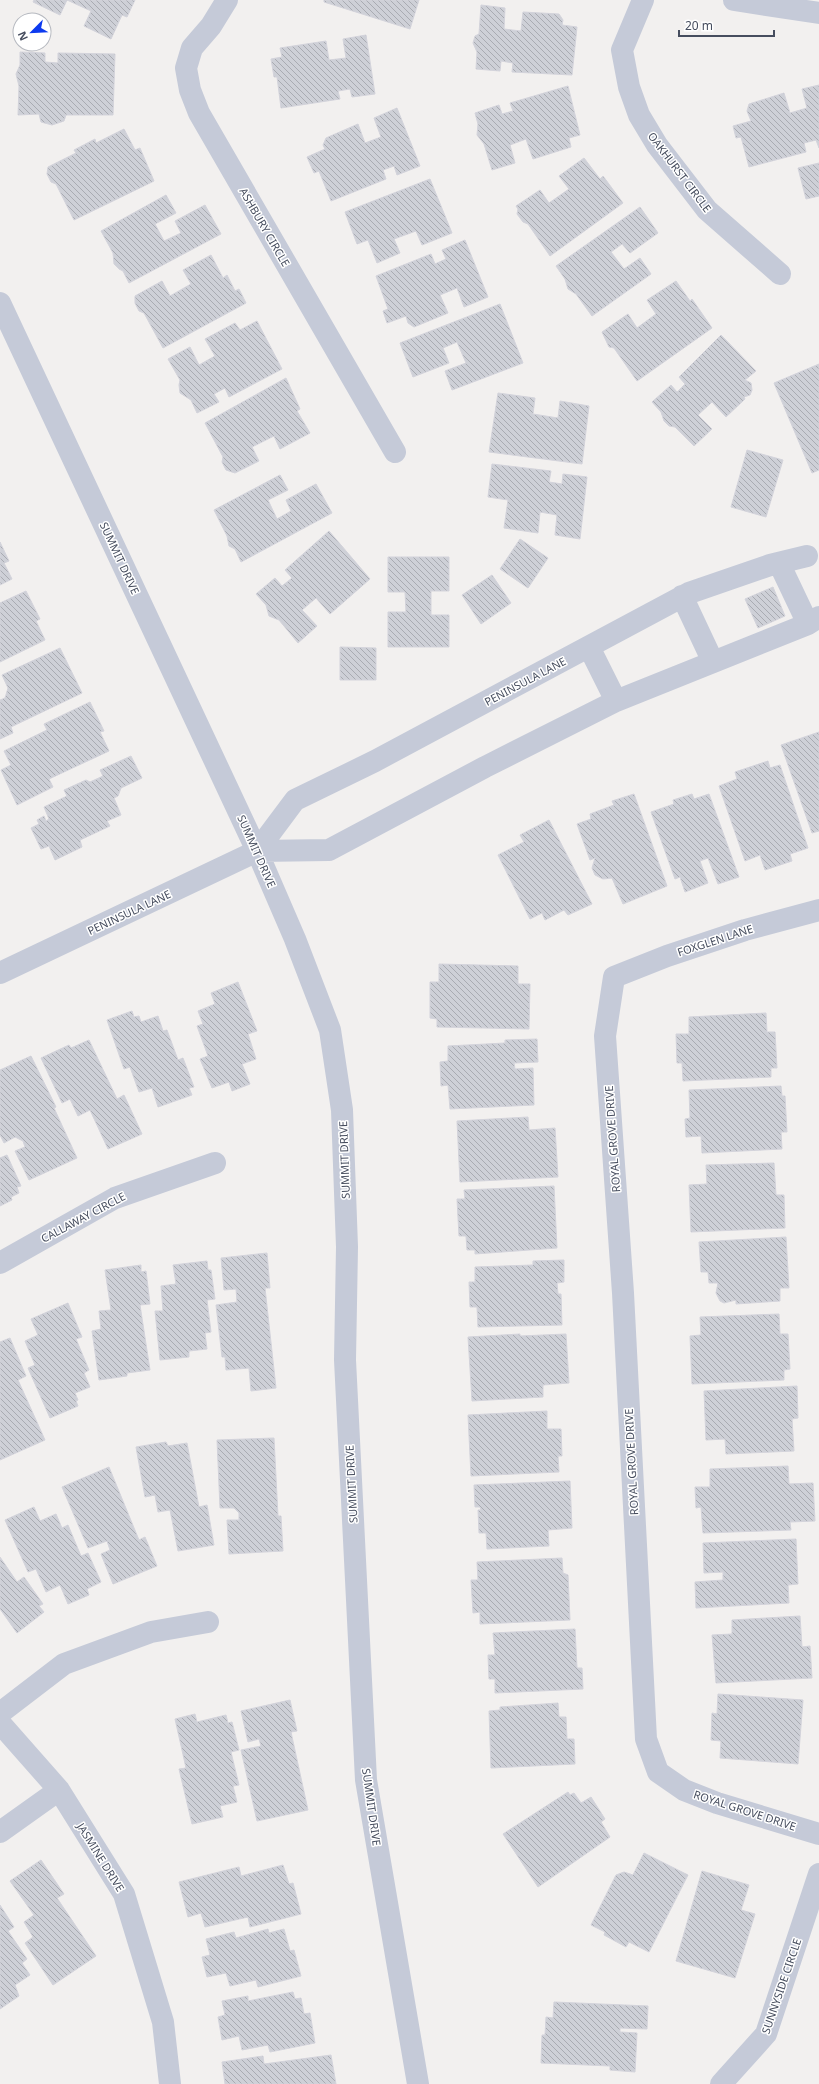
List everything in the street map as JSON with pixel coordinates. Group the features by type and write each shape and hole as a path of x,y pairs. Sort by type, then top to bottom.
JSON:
{"street":[{"name":"ASHBURY CIRCLE","path":"227,0 211,26 192,48 186,68 190,90 199,113 395,452"},
{"name":"OAKHURST CIRCLE","path":"643,0 622,50 629,87 639,115 657,145 707,210 780,274"},
{"path":"734,0 819,13"},
{"name":"SUMMIT DRIVE","path":"0,303 257,851 295,939 330,1030 342,1110 347,1247 345,1360 366,1780 418,2084"},
{"name":"PENINSULA LANE","path":"257,851 295,800 376,761 682,596 779,563 813,554"},
{"path":"779,563 813,620"},
{"path":"682,596 713,662"},
{"name":"PENINSULA LANE","path":"0,973 257,851 329,850 485,767 616,701 813,620"},
{"path":"589,647 616,701"},
{"name":"FOXGLEN LANE","path":"614,977 667,956 738,932 819,910"},
{"name":"ROYAL GROVE DRIVE","path":"614,977 605,1036 623,1293 646,1739 658,1772 684,1790 717,1804 819,1834"},
{"name":"CALLAWAY CIRCLE","path":"0,1263 115,1198 215,1163"},
{"path":"0,1714 64,1664 151,1632 208,1622"},
{"name":"JASMINE DRIVE","path":"0,1723 59,1790 124,1894 163,2022 170,2084"},
{"path":"0,1832 59,1790"},
{"name":"SUNNYSIDE CIRCLE","path":"720,2084 766,2034 819,1874"}],"building":[{"path":"34,0 67,0 60,15 33,2"},
{"path":"67,0 135,0 127,17 122,15 111,39 84,26 91,11"},
{"path":"324,0 419,0 410,29 324,2"},
{"path":"481,5 505,8 504,29 521,31 523,12 559,14 563,20 562,25 577,27 572,75 512,72 513,63 501,61 500,71 476,69 477,52 473,43 475,36 479,34"},
{"path":"366,35 375,94 352,97 350,89 338,91 340,99 281,108 277,77 274,77 271,59 282,57 280,48 326,41 329,60 346,58 343,39"},
{"path":"20,52 45,53 45,62 58,63 58,53 115,54 113,115 66,115 64,121 52,125 41,122 39,114 18,115 19,86 16,74 20,65"},
{"path":"819,85 819,148 816,140 804,143 806,152 749,167 741,137 736,138 733,126 751,121 747,111 749,104 784,93 790,113 807,108 802,89"},
{"path":"568,86 580,135 569,138 571,147 533,159 526,139 510,145 515,163 492,170 484,144 477,135 478,124 475,113 499,105 502,114 513,111 510,103"},
{"path":"397,108 420,166 397,175 394,166 383,170 386,179 331,201 319,171 314,173 307,157 325,149 323,145 326,138 358,124 365,143 381,137 374,118"},
{"path":"124,129 135,150 140,148 154,181 74,220 56,184 51,182 47,174 48,167 76,153 74,150 95,139 96,143"},
{"path":"584,158 600,179 603,176 623,203 550,256 528,224 523,222 517,214 518,209 516,206 540,190 549,203 569,189 559,176"},
{"path":"819,163 819,196 806,199 798,168"},
{"path":"430,179 452,233 422,245 416,231 394,239 400,253 377,263 368,240 357,244 345,212"},
{"path":"166,195 176,213 155,224 164,241 181,233 175,221 205,205 221,234 129,283 123,271 114,264 113,253 101,231"},
{"path":"640,207 658,233 630,253 622,244 611,252 624,269 640,258 651,274 592,316 576,294 568,289 565,279 556,266"},
{"path":"465,240 488,297 464,307 457,288 440,295 448,313 414,327 408,323 406,316 387,323 383,311 388,309 376,276 431,254 435,264 446,259 442,250"},
{"path":"211,255 223,278 227,275 235,291 239,289 246,303 163,348 144,313 139,311 135,303 135,296 162,281 170,296 191,284 183,270"},
{"path":"676,281 690,301 692,299 712,328 637,381 614,348 609,347 602,332 628,314 637,328 656,314 647,300"},
{"path":"500,304 523,363 452,390 445,371 466,363 457,342 443,348 449,363 413,377 400,343"},
{"path":"257,321 282,369 229,397 225,388 214,394 219,402 197,413 191,400 180,393 180,380 168,359 190,347 199,365 215,356 205,339 235,323 240,330"},
{"path":"721,335 756,371 745,380 751,383 752,390 750,395 744,397 745,399 726,417 712,402 698,415 712,429 694,446 675,427 669,426 664,421 661,412 652,402 671,385 677,392 685,384 679,377"},
{"path":"819,364 819,470 812,473 774,383"},
{"path":"286,378 300,409 297,411 310,433 280,449 274,436 252,447 259,461 235,473 226,470 222,462 223,457 205,423"},
{"path":"498,393 535,398 533,414 558,418 560,401 589,406 582,464 489,452"},
{"path":"747,450 783,460 766,517 731,507"},
{"path":"492,464 551,471 549,482 562,484 563,474 587,477 580,539 555,535 557,515 540,512 538,533 504,528 508,500 488,497"},
{"path":"280,475 288,490 268,500 277,519 291,511 286,500 316,484 332,513 241,562 235,549 229,546 227,536 214,510"},
{"path":"329,531 370,579 330,614 316,598 302,610 317,626 298,643 279,620 269,616 266,605 256,594 275,578 282,586 292,578 285,570"},
{"path":"520,539 548,558 528,588 500,569"},
{"path":"0,542 9,561 4,563 12,579 0,585"},
{"path":"388,557 449,557 449,591 431,591 431,615 449,615 449,647 388,647 388,612 406,612 405,592 388,592"},
{"path":"492,575 511,603 481,624 462,595"},
{"path":"773,587 785,616 758,628 745,599"},
{"path":"26,591 40,619 36,621 45,640 0,662 0,603"},
{"path":"340,647 376,648 376,680 340,680"},
{"path":"60,648 82,693 11,727 13,733 0,739 0,700 5,698 8,688 2,675"},
{"path":"90,702 104,731 100,732 109,751 49,779 53,787 17,805 1,770 11,765 4,751 47,730 44,724"},
{"path":"819,732 819,831 812,833 781,745"},
{"path":"131,756 142,778 121,788 118,796 114,798 121,815 107,821 110,826 80,840 82,847 55,860 49,846 41,849 31,828 39,824 37,820 44,816 46,821 49,819 44,807 67,796 64,790 86,780 90,782 103,776 100,770"},
{"path":"768,761 770,768 780,765 808,848 790,854 792,861 765,870 760,855 745,861 719,786 737,779 735,772"},
{"path":"634,794 667,886 623,904 612,878 603,879 595,875 592,868 595,858 590,860 577,824 591,819 590,814 614,805 612,801"},
{"path":"692,794 694,799 709,794 739,877 718,884 708,858 700,861 708,883 685,892 680,877 675,879 651,812 674,804 673,800"},
{"path":"549,820 592,904 568,915 564,910 545,920 542,913 530,919 498,855 524,842 520,835"},
{"path":"439,964 518,966 518,984 530,984 529,1029 437,1027 437,1019 430,1018 430,982 439,982"},
{"path":"238,982 257,1031 248,1034 256,1059 242,1064 250,1084 232,1091 229,1082 212,1088 200,1059 208,1056 197,1026 203,1024 198,1011 215,1004 211,993"},
{"path":"132,1011 134,1017 139,1016 141,1022 158,1016 163,1031 167,1030 178,1060 183,1058 194,1087 189,1088 192,1095 158,1107 152,1088 139,1092 130,1067 124,1069 107,1020"},
{"path":"766,1013 767,1032 775,1032 777,1068 771,1068 771,1077 683,1081 682,1063 677,1063 676,1034 689,1034 689,1017"},
{"path":"537,1039 538,1062 514,1063 515,1069 533,1068 534,1105 450,1109 448,1085 441,1086 440,1062 448,1061 448,1046 505,1043 505,1040"},
{"path":"89,1040 117,1099 124,1095 142,1134 108,1149 90,1110 78,1116 70,1099 62,1103 41,1058 69,1045 71,1048"},
{"path":"31,1056 56,1107 54,1108 77,1158 29,1180 15,1151 25,1147 23,1141 15,1137 4,1143 0,1135 0,1070"},
{"path":"781,1086 782,1096 785,1096 787,1132 781,1132 782,1149 702,1153 701,1136 686,1137 685,1119 690,1118 689,1090"},
{"path":"528,1117 529,1130 555,1128 558,1177 460,1182 457,1121"},
{"path":"7,1155 21,1186 17,1187 19,1193 11,1197 12,1200 0,1206 0,1158"},
{"path":"774,1163 776,1195 784,1195 785,1228 691,1232 689,1185 707,1184 706,1165"},
{"path":"554,1186 557,1248 475,1254 475,1250 467,1250 466,1236 459,1236 457,1199 465,1199 464,1190"},
{"path":"786,1237 789,1288 780,1288 780,1301 736,1304 736,1300 724,1303 720,1301 716,1293 718,1283 709,1283 708,1272 701,1272 699,1242"},
{"path":"267,1253 270,1288 265,1288 276,1388 251,1391 249,1368 226,1370 225,1357 222,1357 216,1305 237,1302 236,1289 224,1290 221,1258"},
{"path":"564,1260 564,1282 557,1283 558,1294 561,1294 562,1325 478,1327 477,1307 470,1307 469,1282 475,1282 475,1267 533,1265 533,1261"},
{"path":"207,1261 208,1270 211,1270 215,1299 207,1300 211,1332 205,1333 207,1349 189,1351 189,1357 160,1360 155,1311 163,1311 161,1286 176,1284 173,1265"},
{"path":"141,1265 141,1272 146,1271 150,1304 140,1305 150,1370 127,1373 127,1376 99,1380 92,1331 101,1329 99,1311 111,1310 105,1270"},
{"path":"68,1303 82,1337 76,1339 89,1370 84,1373 90,1387 75,1393 78,1400 76,1401 78,1406 50,1418 28,1368 35,1365 25,1341 38,1335 31,1319"},
{"path":"779,1314 780,1334 788,1334 790,1369 784,1370 784,1380 692,1384 690,1336 701,1335 700,1317"},
{"path":"520,1334 520,1336 566,1334 569,1383 543,1385 543,1397 472,1401 468,1337"},
{"path":"10,1338 26,1376 18,1380 45,1440 0,1460 0,1342"},
{"path":"797,1386 798,1418 792,1419 794,1451 726,1454 725,1439 706,1440 704,1391"},
{"path":"547,1411 547,1429 561,1429 562,1456 558,1456 559,1472 471,1476 468,1415"},
{"path":"274,1438 278,1516 281,1516 283,1551 229,1554 227,1520 239,1520 239,1513 234,1508 220,1508 217,1440"},
{"path":"166,1442 168,1446 187,1443 199,1507 207,1505 214,1545 178,1551 170,1510 158,1512 155,1495 145,1497 136,1447"},
{"path":"788,1466 789,1484 813,1483 815,1521 790,1522 791,1530 703,1533 701,1507 696,1508 695,1487 710,1487 710,1469"},
{"path":"109,1467 139,1540 145,1537 157,1566 113,1584 101,1554 110,1550 107,1541 88,1548 62,1487"},
{"path":"570,1481 572,1528 548,1530 549,1546 487,1549 486,1533 479,1533 478,1510 481,1510 480,1507 475,1507 474,1485"},
{"path":"34,1507 40,1521 56,1514 62,1528 68,1525 81,1556 88,1553 101,1582 87,1589 89,1595 68,1604 60,1585 46,1592 36,1569 28,1572 5,1520"},
{"path":"796,1539 798,1584 788,1585 789,1603 696,1608 695,1582 723,1580 723,1572 704,1573 703,1543"},
{"path":"0,1557 17,1582 24,1577 43,1604 39,1606 44,1612 17,1633 0,1609"},
{"path":"562,1558 563,1573 568,1575 570,1620 480,1624 480,1612 473,1613 471,1580 478,1580 477,1562"},
{"path":"800,1616 802,1647 810,1646 812,1678 716,1683 712,1635 732,1634 732,1620"},
{"path":"575,1629 577,1668 582,1668 583,1689 495,1693 495,1679 489,1679 488,1655 495,1655 493,1633"},
{"path":"718,1694 803,1700 798,1764 720,1758 721,1741 711,1740 712,1713 717,1714"},
{"path":"290,1700 297,1731 291,1732 308,1810 257,1821 241,1750 261,1746 259,1739 248,1742 241,1711"},
{"path":"558,1703 559,1717 566,1717 567,1739 574,1739 575,1764 491,1768 489,1711 500,1710 500,1707"},
{"path":"195,1714 197,1722 226,1715 228,1723 232,1722 239,1750 231,1752 239,1785 233,1786 237,1802 220,1806 223,1817 192,1824 179,1769 186,1768 175,1719"},
{"path":"568,1792 570,1795 574,1793 581,1803 591,1797 605,1819 601,1822 610,1837 538,1887 503,1834"},
{"path":"644,1853 688,1875 649,1952 629,1942 626,1947 604,1935 605,1932 591,1925 616,1875 624,1872 633,1875"},
{"path":"41,1860 64,1894 57,1898 96,1956 53,1985 25,1943 33,1937 24,1922 34,1915 10,1881"},
{"path":"283,1865 289,1884 293,1883 301,1914 250,1927 248,1917 205,1927 201,1913 188,1917 179,1882 239,1867 241,1876"},
{"path":"702,1871 749,1885 741,1910 755,1914 735,1978 676,1961"},
{"path":"0,1905 14,1927 8,1931 27,1959 22,1963 30,1975 15,1985 19,1996 0,2009"},
{"path":"268,1929 269,1933 284,1929 290,1951 294,1950 301,1976 258,1987 256,1980 230,1986 226,1973 207,1977 202,1957 210,1955 206,1939 234,1932 236,1938"},
{"path":"293,1992 295,1999 301,1998 304,2014 310,2013 315,2043 270,2052 268,2045 242,2050 239,2036 222,2040 218,2017 225,2015 222,2001 248,1996 248,2001"},
{"path":"554,2002 648,2006 647,2029 620,2028 620,2032 637,2033 635,2072 610,2070 610,2066 541,2063 542,2035 545,2035 546,2017 553,2018"},
{"path":"331,2055 336,2084 225,2084 222,2062 263,2056 264,2064"}]}
